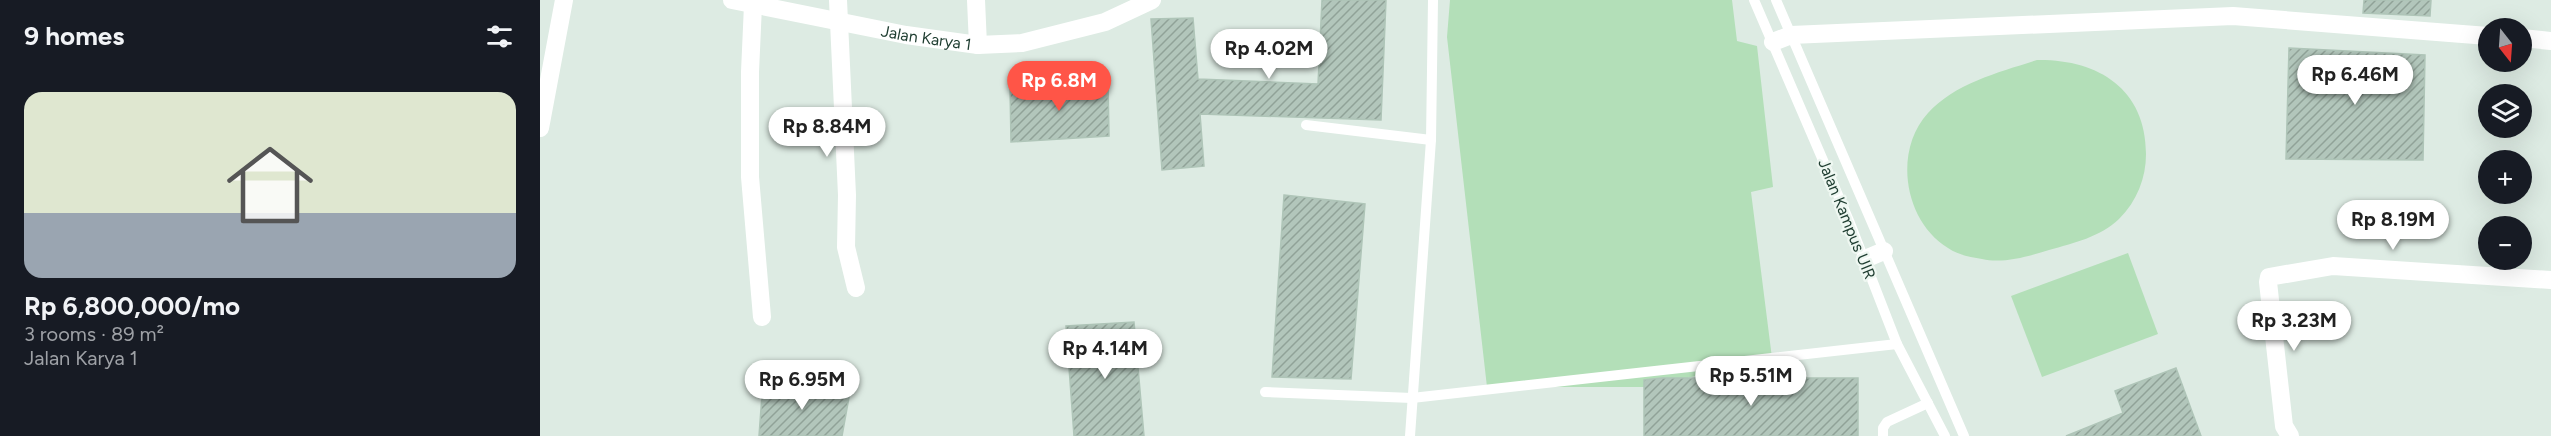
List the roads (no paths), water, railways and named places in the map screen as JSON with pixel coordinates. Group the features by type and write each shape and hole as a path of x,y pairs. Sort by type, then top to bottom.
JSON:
{"street":[{"path":"540,128 564,0"},
{"name":"Jalan Karya 1","path":"732,0 839,22 978,45 1022,43 1105,22 1152,0"},
{"path":"838,0 847,195 846,247 856,288"},
{"path":"976,0 978,45"},
{"path":"753,5 750,72 750,177 762,317"},
{"path":"1773,42 1791,35 2232,16 2478,35"},
{"path":"2532,39 2551,41"},
{"path":"1865,260 1884,251"},
{"path":"2290,436 2284,426 2269,277 2333,266 2551,280"}],"lane":[{"path":"1410,436 1431,140 1433,0"},
{"name":"Jalan Kampus UIR","path":"1754,0 1865,260 1898,344 1945,436"},
{"name":"Jalan Kampus UIR","path":"1776,0 1964,436"},
{"path":"1306,125 1431,140"},
{"path":"1265,392 1412,399 1898,344"},
{"path":"1883,436 1883,428 1887,422 1928,403"}]}
